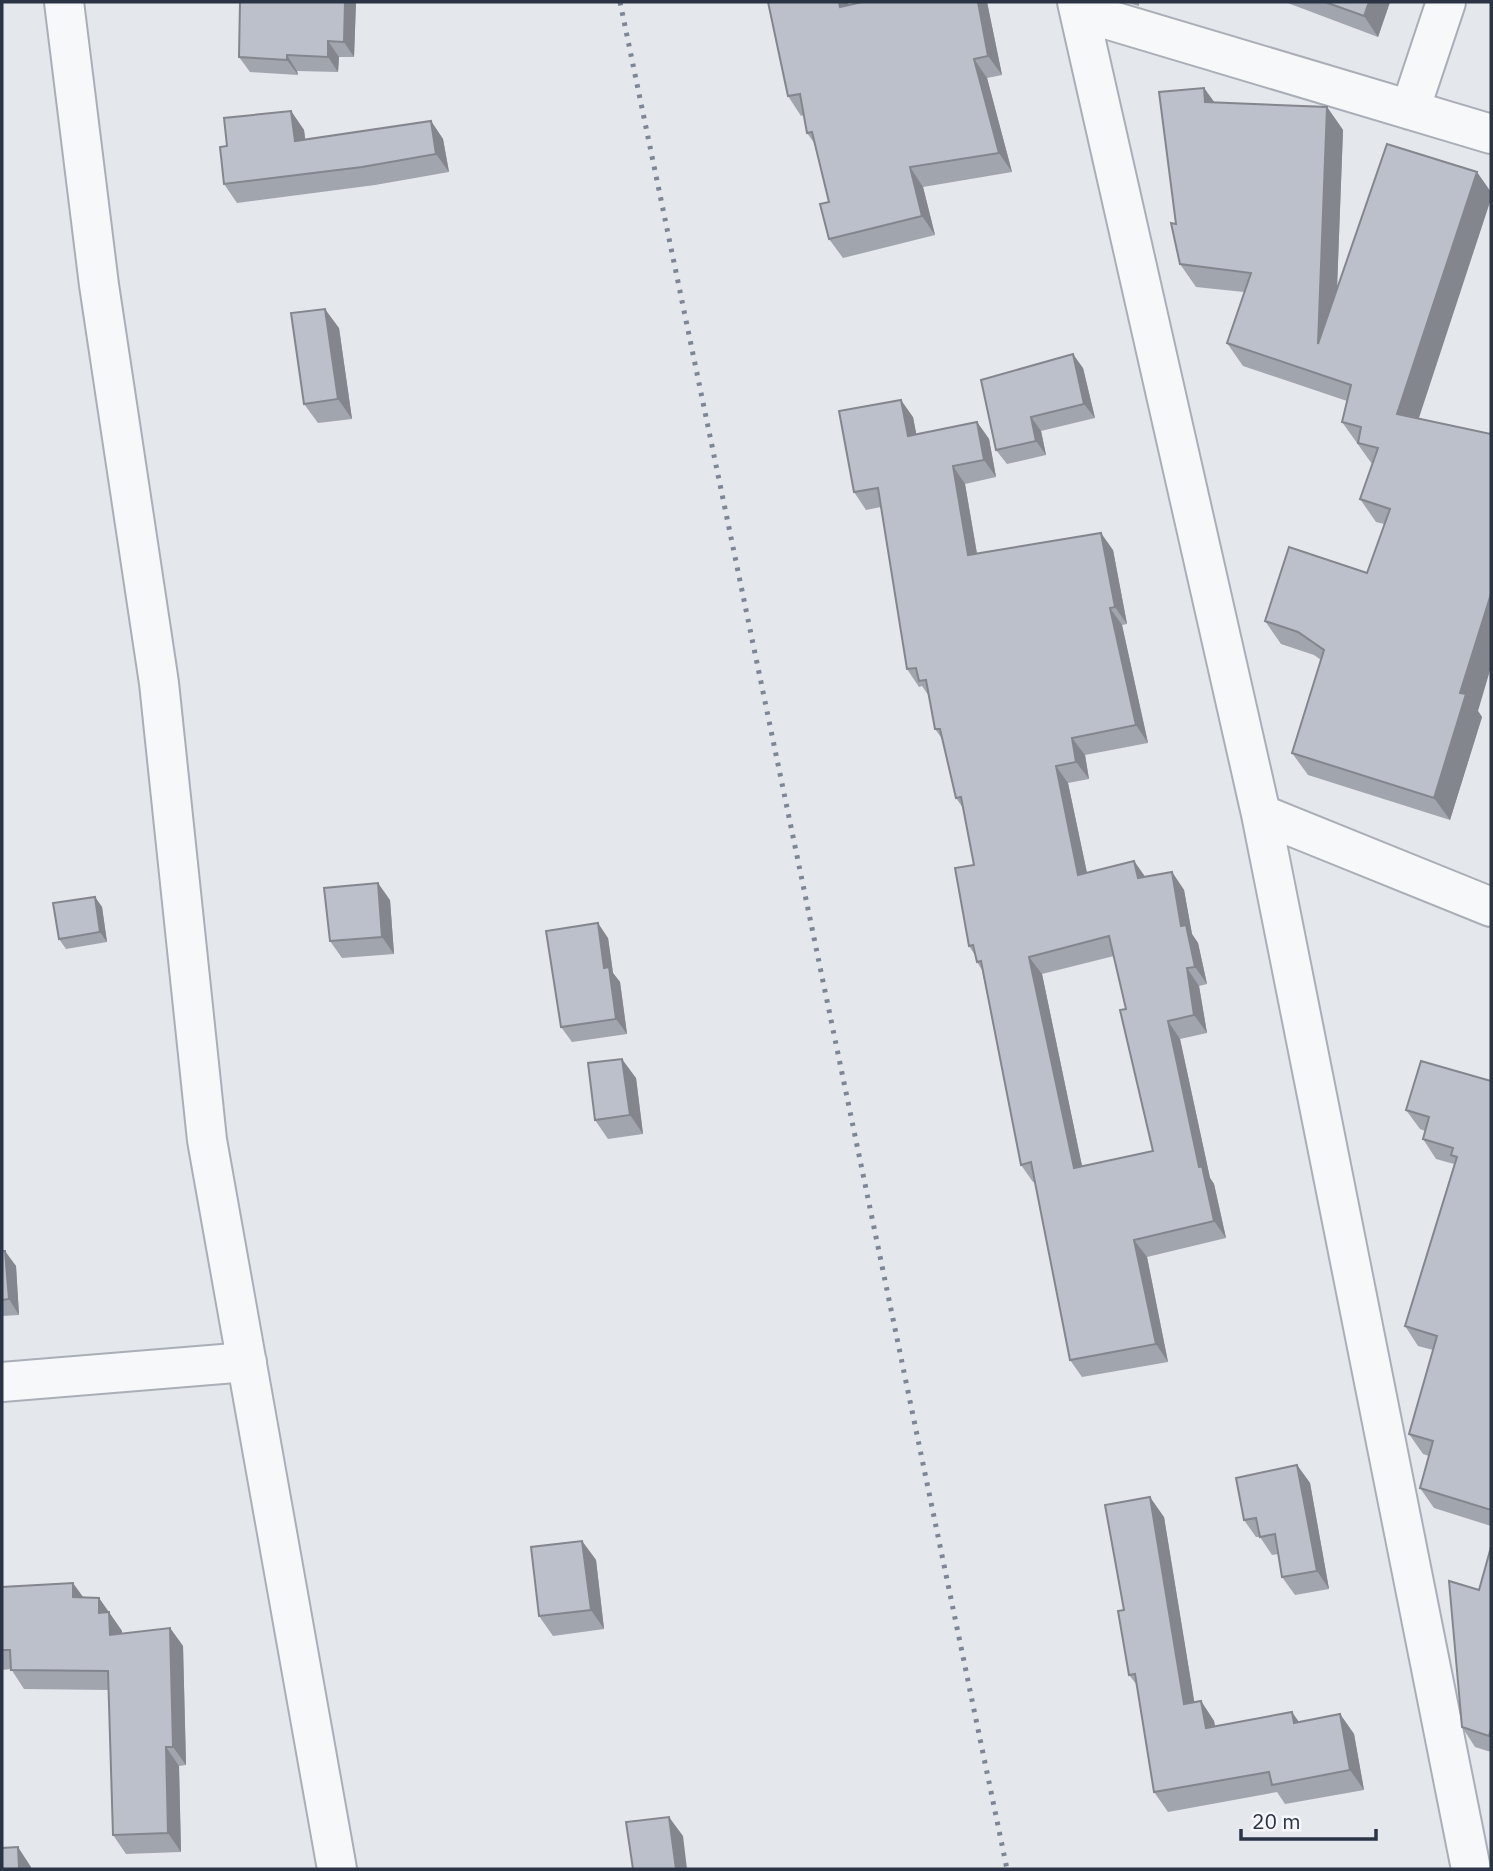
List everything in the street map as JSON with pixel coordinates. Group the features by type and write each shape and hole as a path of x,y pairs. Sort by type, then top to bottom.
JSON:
{"street":[{"path":"64,2 99,285 159,683 207,1140 337,1869"},
{"path":"1410,110 1446,2"},
{"path":"1078,6 1491,134"},
{"path":"1078,6 1261,814 1471,1869"},
{"path":"1261,814 1491,907"},
{"path":"2,1382 247,1362"}],"building":[{"path":"240,2 345,2 344,42 328,41 328,57 287,55 287,60 239,57"},
{"path":"768,2 839,2 840,7 862,2 978,2 988,56 974,59 999,153 910,167 922,216 829,239 820,204 829,202 812,132 807,133 800,94 788,96"},
{"path":"1325,2 1369,2 1364,16"},
{"path":"1204,88 1205,102 1327,107 1318,344 1387,144 1477,172 1397,414 1491,434 1491,594 1460,693 1466,694 1434,798 1292,753 1324,650 1298,632 1265,621 1289,547 1367,573 1390,509 1360,499 1378,448 1358,443 1361,427 1342,422 1351,385 1227,343 1251,273 1180,264 1171,223 1176,224 1159,92"},
{"path":"291,111 295,141 431,121 436,154 362,167 224,184 220,147 227,146 224,118"},
{"path":"325,309 338,399 304,404 291,313"},
{"path":"1073,354 1084,404 1031,417 1036,441 996,450 981,380"},
{"path":"901,400 908,436 977,422 984,460 953,466 968,555 1101,533 1115,607 1110,608 1136,725 1072,738 1076,762 1056,766 1078,875 1134,861 1138,878 1172,872 1181,926 1186,925 1195,967 1187,968 1194,1015 1168,1021 1199,1167 1202,1166 1214,1221 1134,1240 1156,1344 1070,1360 1031,1162 1021,1165 981,961 977,962 973,945 969,946 955,868 974,865 961,797 956,798 940,729 935,729 926,680 919,681 916,668 907,669 878,488 854,492 839,411","holes":["1109,936 1126,1009 1120,1010 1153,1151 1074,1168 1029,957"]},
{"path":"378,883 382,937 330,941 324,888"},
{"path":"95,897 100,932 59,939 53,903"},
{"path":"598,923 604,968 609,967 616,1019 561,1027 546,931"},
{"path":"622,1059 630,1115 595,1120 588,1063"},
{"path":"1421,1061 1491,1081 1491,1510 1420,1488 1433,1441 1409,1434 1437,1336 1405,1326 1457,1157 1451,1155 1453,1148 1423,1139 1429,1117 1406,1110"},
{"path":"2,1251 5,1251 9,1299 2,1300"},
{"path":"1297,1465 1317,1571 1282,1577 1275,1534 1260,1537 1256,1518 1244,1520 1236,1478"},
{"path":"1150,1497 1184,1704 1201,1701 1206,1728 1292,1712 1294,1723 1340,1714 1350,1770 1272,1785 1269,1772 1154,1792 1135,1674 1129,1675 1118,1611 1124,1610 1105,1505"},
{"path":"582,1541 591,1610 539,1616 531,1547"},
{"path":"1491,1547 1489,1736 1462,1727 1449,1581 1479,1590"},
{"path":"73,1583 73,1597 99,1598 99,1613 109,1612 110,1635 170,1628 173,1747 166,1747 168,1833 113,1835 108,1671 11,1670 10,1650 2,1650 2,1587"},
{"path":"669,1817 676,1869 633,1869 626,1822"},
{"path":"18,1847 19,1869 2,1869 2,1848"}],"railway":[{"path":"620,2 1007,1869"}]}
